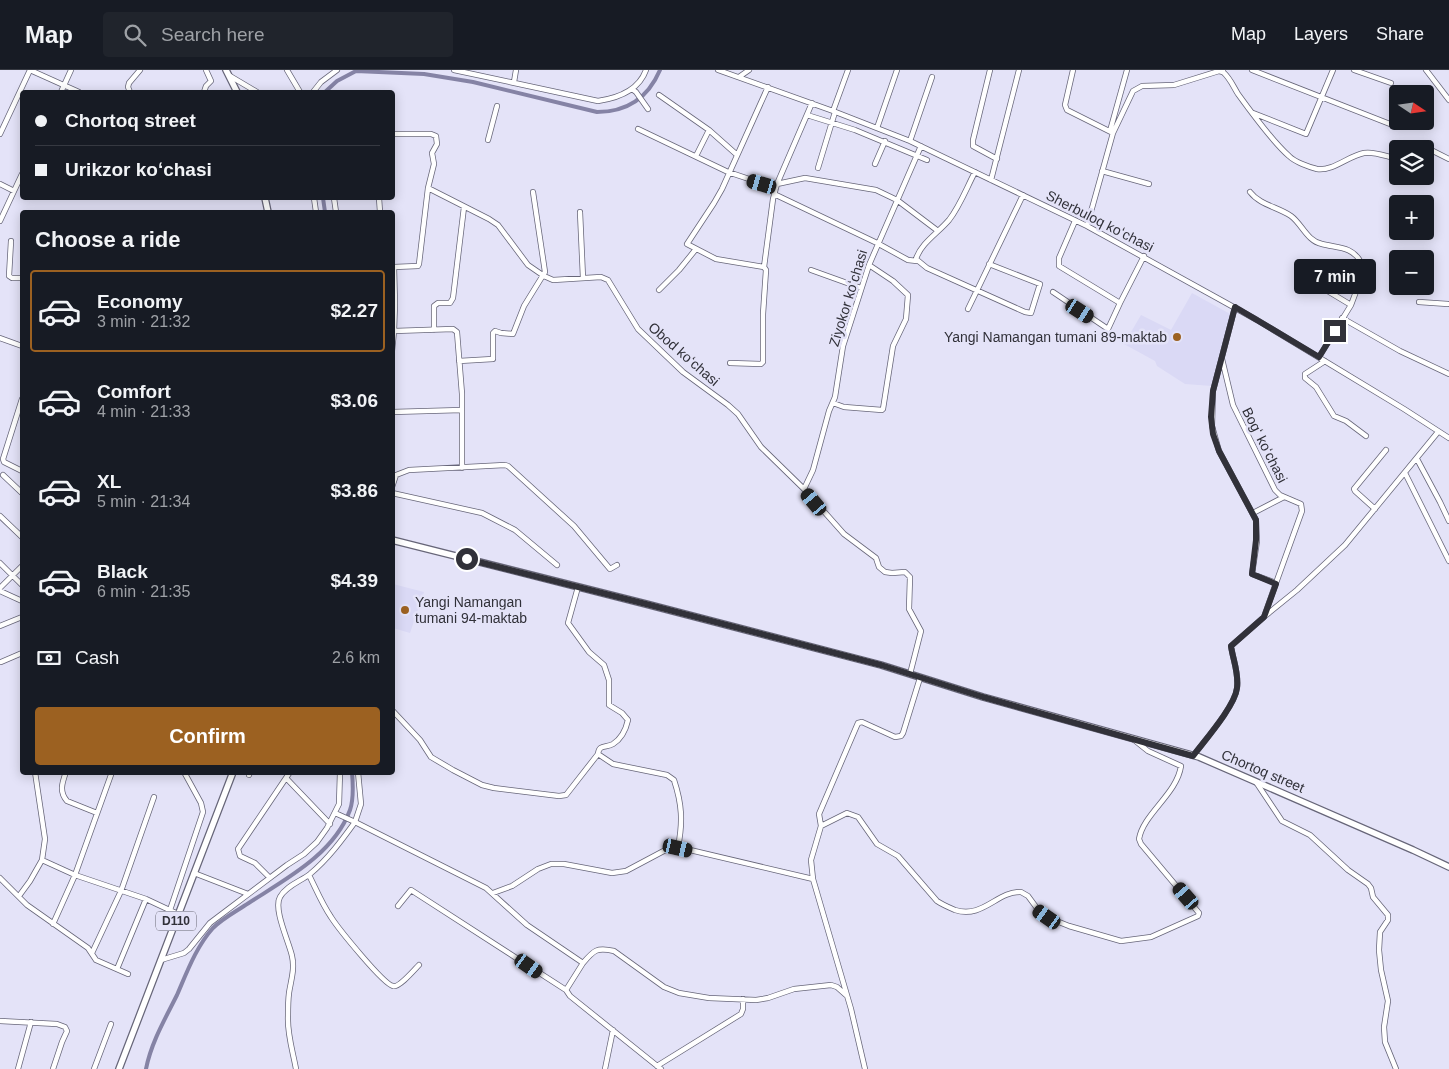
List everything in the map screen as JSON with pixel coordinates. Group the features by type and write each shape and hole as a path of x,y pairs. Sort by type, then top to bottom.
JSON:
{"main road":[{"path":"226,70 236,90"},
{"name":"Chortoq street","path":"395,541 881,665 990,699 1193,756 1255,780 1449,867"},
{"name":"D110","path":"119,1069 232,775"}],"street":[{"path":"21,90 30,70 75,90"},
{"path":"61,90 71,70"},
{"path":"129,90 129,83 140,70"},
{"path":"205,90 211,81 206,70"},
{"path":"287,70 299,90"},
{"path":"325,70 329,76"},
{"path":"315,90 337,70"},
{"path":"454,70 598,101 610,99 634,90 646,70"},
{"path":"514,82 516,70"},
{"name":"Sherbuloq koʻchasi","path":"718,70 834,111 910,141 1087,226 1235,307 1449,438"},
{"path":"739,77 749,70"},
{"path":"818,168 848,70"},
{"path":"877,128 897,70"},
{"path":"990,70 972,146 997,159"},
{"path":"991,180 1019,70"},
{"path":"1073,70 1066,100 1067,110 1112,132"},
{"path":"1087,226 1126,70"},
{"path":"1252,70 1389,124"},
{"path":"1252,112 1306,134 1333,70"},
{"path":"1354,70 1391,83"},
{"path":"1426,70 1449,100"},
{"path":"1112,132 1136,88 1142,86 1174,85 1223,71 1252,112 1288,156 1315,168 1331,167 1366,153 1389,157"},
{"path":"230,76 254,90"},
{"path":"910,141 932,76"},
{"path":"764,267 719,260 687,244 714,203 768,87"},
{"path":"634,90 647,108"},
{"path":"0,134 20,91"},
{"path":"659,95 709,130 736,154"},
{"path":"730,363 761,364 763,362 763,314 766,270 764,267 774,194 812,103"},
{"path":"488,140 497,106"},
{"path":"807,115 885,141 927,160"},
{"path":"638,129 728,172 777,186 805,178 876,190 897,200 938,231"},
{"path":"696,156 709,130"},
{"path":"395,134 431,134 436,136 437,144 432,152 434,164 428,188 420,264 418,266 395,267"},
{"path":"875,164 885,141"},
{"name":"Ziyokor koʻchasi","path":"804,489 813,470 829,411 833,403 839,381 844,346 861,288 877,244 921,146"},
{"path":"1434,152 1449,159"},
{"path":"1102,171 1149,184"},
{"path":"917,261 918,254 952,216 975,172"},
{"path":"0,221 20,178"},
{"path":"0,184 14,191"},
{"path":"428,188 498,225 528,265 544,276"},
{"path":"459,361 493,359 493,333 495,331 513,334 524,306 544,276 545,264 533,192"},
{"path":"1250,192 1271,207 1290,215 1317,243 1343,248 1360,261 1359,279 1351,305 1319,357"},
{"path":"774,194 908,260 917,261 927,268 1031,313 1040,284 989,264"},
{"path":"968,309 1023,195"},
{"path":"434,330 434,306 438,303 450,303 453,298 464,207"},
{"path":"580,212 583,278"},
{"path":"1075,221 1059,258 1060,266 1120,303"},
{"path":"10,241 9,276 20,278"},
{"path":"659,290 696,249"},
{"path":"1052,292 1108,329 1144,256"},
{"path":"833,403 844,407 883,409 893,346 906,319 908,295 893,281 869,265"},
{"path":"812,270 861,288"},
{"name":"Obod koʻchasi","path":"544,276 553,280 602,277 608,280 638,329 683,372 738,414 761,447 804,489"},
{"path":"1321,286 1351,305"},
{"path":"1418,302 1448,304"},
{"name":"Bogʻ koʻchasi","path":"1235,307 1213,391 1213,434 1224,462 1253,513 1258,529 1251,572 1253,575 1276,584"},
{"path":"1342,318 1400,351 1449,374"},
{"path":"395,332 453,329 457,332 462,410 462,468"},
{"path":"0,338 20,345"},
{"name":"Bogʻ koʻchasi","path":"1193,756 1236,695 1236,665 1231,646 1264,617 1303,509 1301,504 1284,497 1275,490 1235,411 1222,357"},
{"path":"1325,361 1306,374 1305,378 1316,387 1334,416 1346,421 1366,436"},
{"path":"20,405 3,459 4,462 20,470"},
{"path":"395,412 462,410"},
{"path":"1264,617 1342,549 1438,432"},
{"path":"1375,509 1354,489 1386,450"},
{"path":"1417,459 1449,521"},
{"path":"395,478 396,475 409,470 502,464 508,466 574,526 610,569 617,565"},
{"path":"1405,473 1449,561"},
{"path":"3,475 20,491"},
{"path":"804,489 844,534 876,558 882,570 888,573 905,572 910,576 909,609 920,631 910,674"},
{"path":"395,493 482,513 514,530 557,565"},
{"path":"1253,513 1284,497"},
{"path":"0,516 20,535"},
{"path":"0,563 20,583"},
{"path":"20,568 0,590 20,600"},
{"path":"395,713 420,740 434,760 482,784 494,788 558,796 566,795 598,754 599,749 620,738 628,720 622,713 610,705 609,680 604,664 590,652 568,623 578,587"},
{"path":"0,626 20,618"},
{"path":"1,662 20,654"},
{"path":"865,1069 847,996 813,879 811,860 821,826 819,814 858,723 862,722 895,737 901,736 920,678"},
{"path":"821,826 848,813 858,817 877,844 898,856 937,901 944,906 972,912 986,907 1009,894 1021,892 1028,896 1039,911 1063,924 1116,940 1130,941 1147,938 1198,916 1199,913 1139,839 1145,826 1172,788 1181,766 1148,751 1133,739"},
{"path":"598,754 613,764 667,775 674,780 679,795 682,819 678,848"},
{"path":"19,896 42,860 45,839 35,775"},
{"path":"65,775 61,784 67,801 97,813"},
{"path":"53,924 75,875 111,775"},
{"path":"170,910 203,812 201,803 186,775"},
{"path":"270,878 256,863 240,856 238,852 289,775"},
{"path":"161,960 184,953 210,923 304,854 317,842 337,813 340,775"},
{"path":"296,1069 288,1018 289,992 293,977 292,956 278,904 279,899 282,894 309,875 338,845 361,804 358,775"},
{"path":"287,779 330,824"},
{"path":"1255,780 1282,820 1310,835 1348,870 1368,884 1373,897 1388,915 1387,922 1380,932 1379,950 1381,970 1388,1001 1384,1027 1385,1042 1396,1069"},
{"path":"92,953 121,891 154,798"},
{"path":"337,813 431,859 493,893 527,925 583,963"},
{"path":"493,893 512,886 538,869 551,864 564,864 612,873 626,871 673,846 813,879"},
{"path":"42,860 75,875 146,899 178,914"},
{"path":"194,873 248,894"},
{"path":"309,875 330,917 376,972 392,986 402,982 419,964"},
{"path":"0,878 27,905 81,943 92,953 96,960 128,974"},
{"path":"398,906 411,890 566,990 570,996 659,1067 741,1014 743,999"},
{"path":"117,969 146,899"},
{"path":"566,990 583,963 592,953 604,948 614,951 670,991 709,998 743,999 768,998 794,989 831,985 838,987 847,996"},
{"path":"0,1021 65,1026 67,1029 53,1069"},
{"path":"18,1069 32,1022"},
{"path":"94,1069 111,1024"},
{"path":"605,1069 613,1030"}],"shaded area":[{"name":"Yangi Namangan tumani 89-maktab","path":"1192,293 1232,315 1212,386 1185,384 1157,366 1155,361 1124,344 1141,315 1171,330"},
{"name":"Yangi Namangan tumani 94-maktab","path":"395,585 424,592 410,633 395,629"}],"waterway":[{"path":"327,90 337,81 356,71 424,74 473,82 597,112 618,109 636,102 643,96 660,70"},
{"path":"323,200 325,210"},
{"path":"146,1069 159,1031 192,960 207,935 224,919 305,866 332,841 350,810 353,791 352,775"}],"place":[{"name":"Yangi Namangan tumani 89-maktab","path":"1177,337"},
{"name":"Yangi Namangan tumani 94-maktab","path":"405,610"}],"route":[{"path":"467,559 881,665 983,697 1193,756 1236,695 1236,665 1231,646 1264,617 1276,584 1252,574 1251,570 1258,529 1255,515 1224,462 1213,434 1211,417 1213,391 1235,307 1319,357 1335,331"}]}
